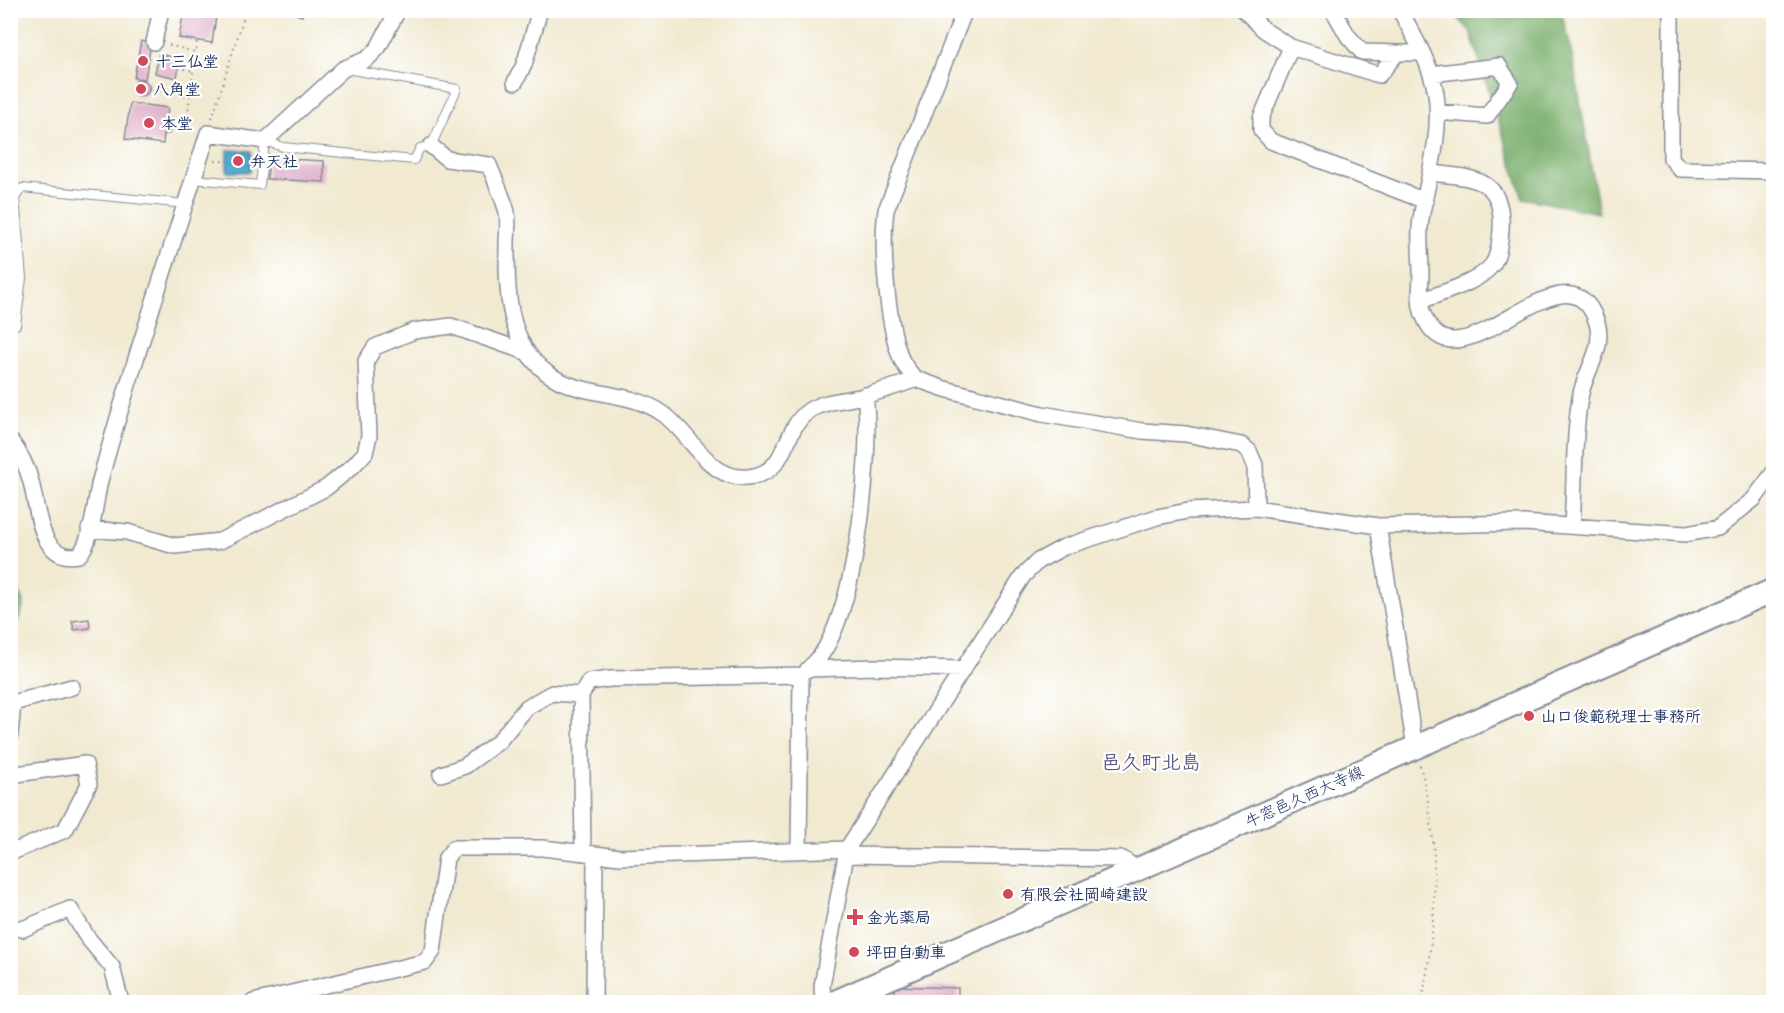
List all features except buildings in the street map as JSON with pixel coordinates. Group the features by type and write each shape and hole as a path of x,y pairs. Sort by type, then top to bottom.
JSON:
{"main road":[{"name":"牛窓邑久西大寺線","path":"835,1002 1773,590"}],"street":[{"path":"154,42 162,10"},
{"path":"10,440 27,468 37,514 53,549 70,557 79,555 84,550 124,395 209,128 265,141 343,69 367,59 378,48 398,10"},
{"path":"515,82 524,65 540,10"},
{"path":"965,10 943,71 902,163 886,210 883,230 891,317 900,356 916,379 945,389 1042,414 1142,431 1186,434 1240,445 1249,451 1254,465 1256,508"},
{"path":"1244,10 1254,22 1291,47 1379,75 1397,53"},
{"path":"1333,10 1348,36 1362,52 1422,53"},
{"path":"1400,10 1431,75 1437,112 1431,173 1420,221 1421,301 1423,313 1434,333 1447,341 1468,339 1542,299 1568,295 1582,301 1593,312 1600,329 1599,346 1580,398 1572,525"},
{"path":"1671,10 1671,158 1680,169 1773,171"},
{"path":"1291,47 1261,118 1261,130 1271,141 1425,201"},
{"path":"1431,75 1499,66 1510,83 1487,116 1437,112"},
{"path":"431,146 447,159 489,165 507,213 508,307 526,352 547,374 563,382 632,399 663,413 713,466 739,478 757,476 780,461 792,432 808,411 865,396 916,379"},
{"path":"1421,301 1472,279 1491,266 1500,245 1502,210 1498,195 1475,178 1431,173"},
{"path":"89,529 127,532 175,546 220,541 326,488 353,466 364,453 369,436 366,361 375,347 414,331 451,326 526,352"},
{"path":"799,849 806,671 826,649 850,576 861,518 868,444 865,396"},
{"path":"824,1002 822,986 846,852 1023,576 1038,561 1064,547 1157,518 1188,511 1256,508 1378,526 1572,525 1686,534 1718,528 1754,499 1773,472"},
{"path":"1378,526 1415,747"},
{"path":"594,1002 581,695 589,682 610,678 806,671 963,669"},
{"path":"10,735 13,703 72,687"},
{"path":"441,774 465,766 498,742 528,707 552,693 581,695"},
{"path":"10,775 85,764 89,784 65,830 10,853"},
{"path":"253,1002 425,962 433,951 446,858 454,848 542,848 589,855 799,849 1123,859 1137,870"},
{"path":"10,927 23,929 69,909 87,937 112,967 121,1002"}],"lane":[{"path":"194,179 260,185 265,141 283,147 414,160 420,148 431,146 457,89 343,69"},
{"path":"10,326 16,324 22,278 15,198 22,188 186,204"}],"path":[{"path":"171,126 209,128 246,10"},
{"path":"186,127 196,40"},
{"path":"154,42 195,52"},
{"path":"178,68 192,71"},
{"path":"150,88 188,96"},
{"path":"227,161 233,161"},
{"path":"1415,747 1431,808 1436,878 1433,942 1422,1002"}],"green space":[{"path":"1452,11 1561,11 1571,48 1599,213 1523,198 1470,31"},
{"path":"11,576 24,604 11,639"}],"water":[{"path":"227,150 251,151 250,172 227,172"}],"place":[{"name":"十三仏堂","path":"143,61"},
{"name":"八角堂","path":"141,89"},
{"name":"本堂","path":"149,123"},
{"name":"弁天社","path":"238,161"},
{"name":"山口俊範税理士事務所","path":"1529,716"},
{"name":"有限会社岡崎建設","path":"1008,894"},
{"name":"金光薬局","path":"855,917"},
{"name":"坪田自動車","path":"854,952"}],"district":[{"name":"邑久町北島","path":"1151,762"}]}
